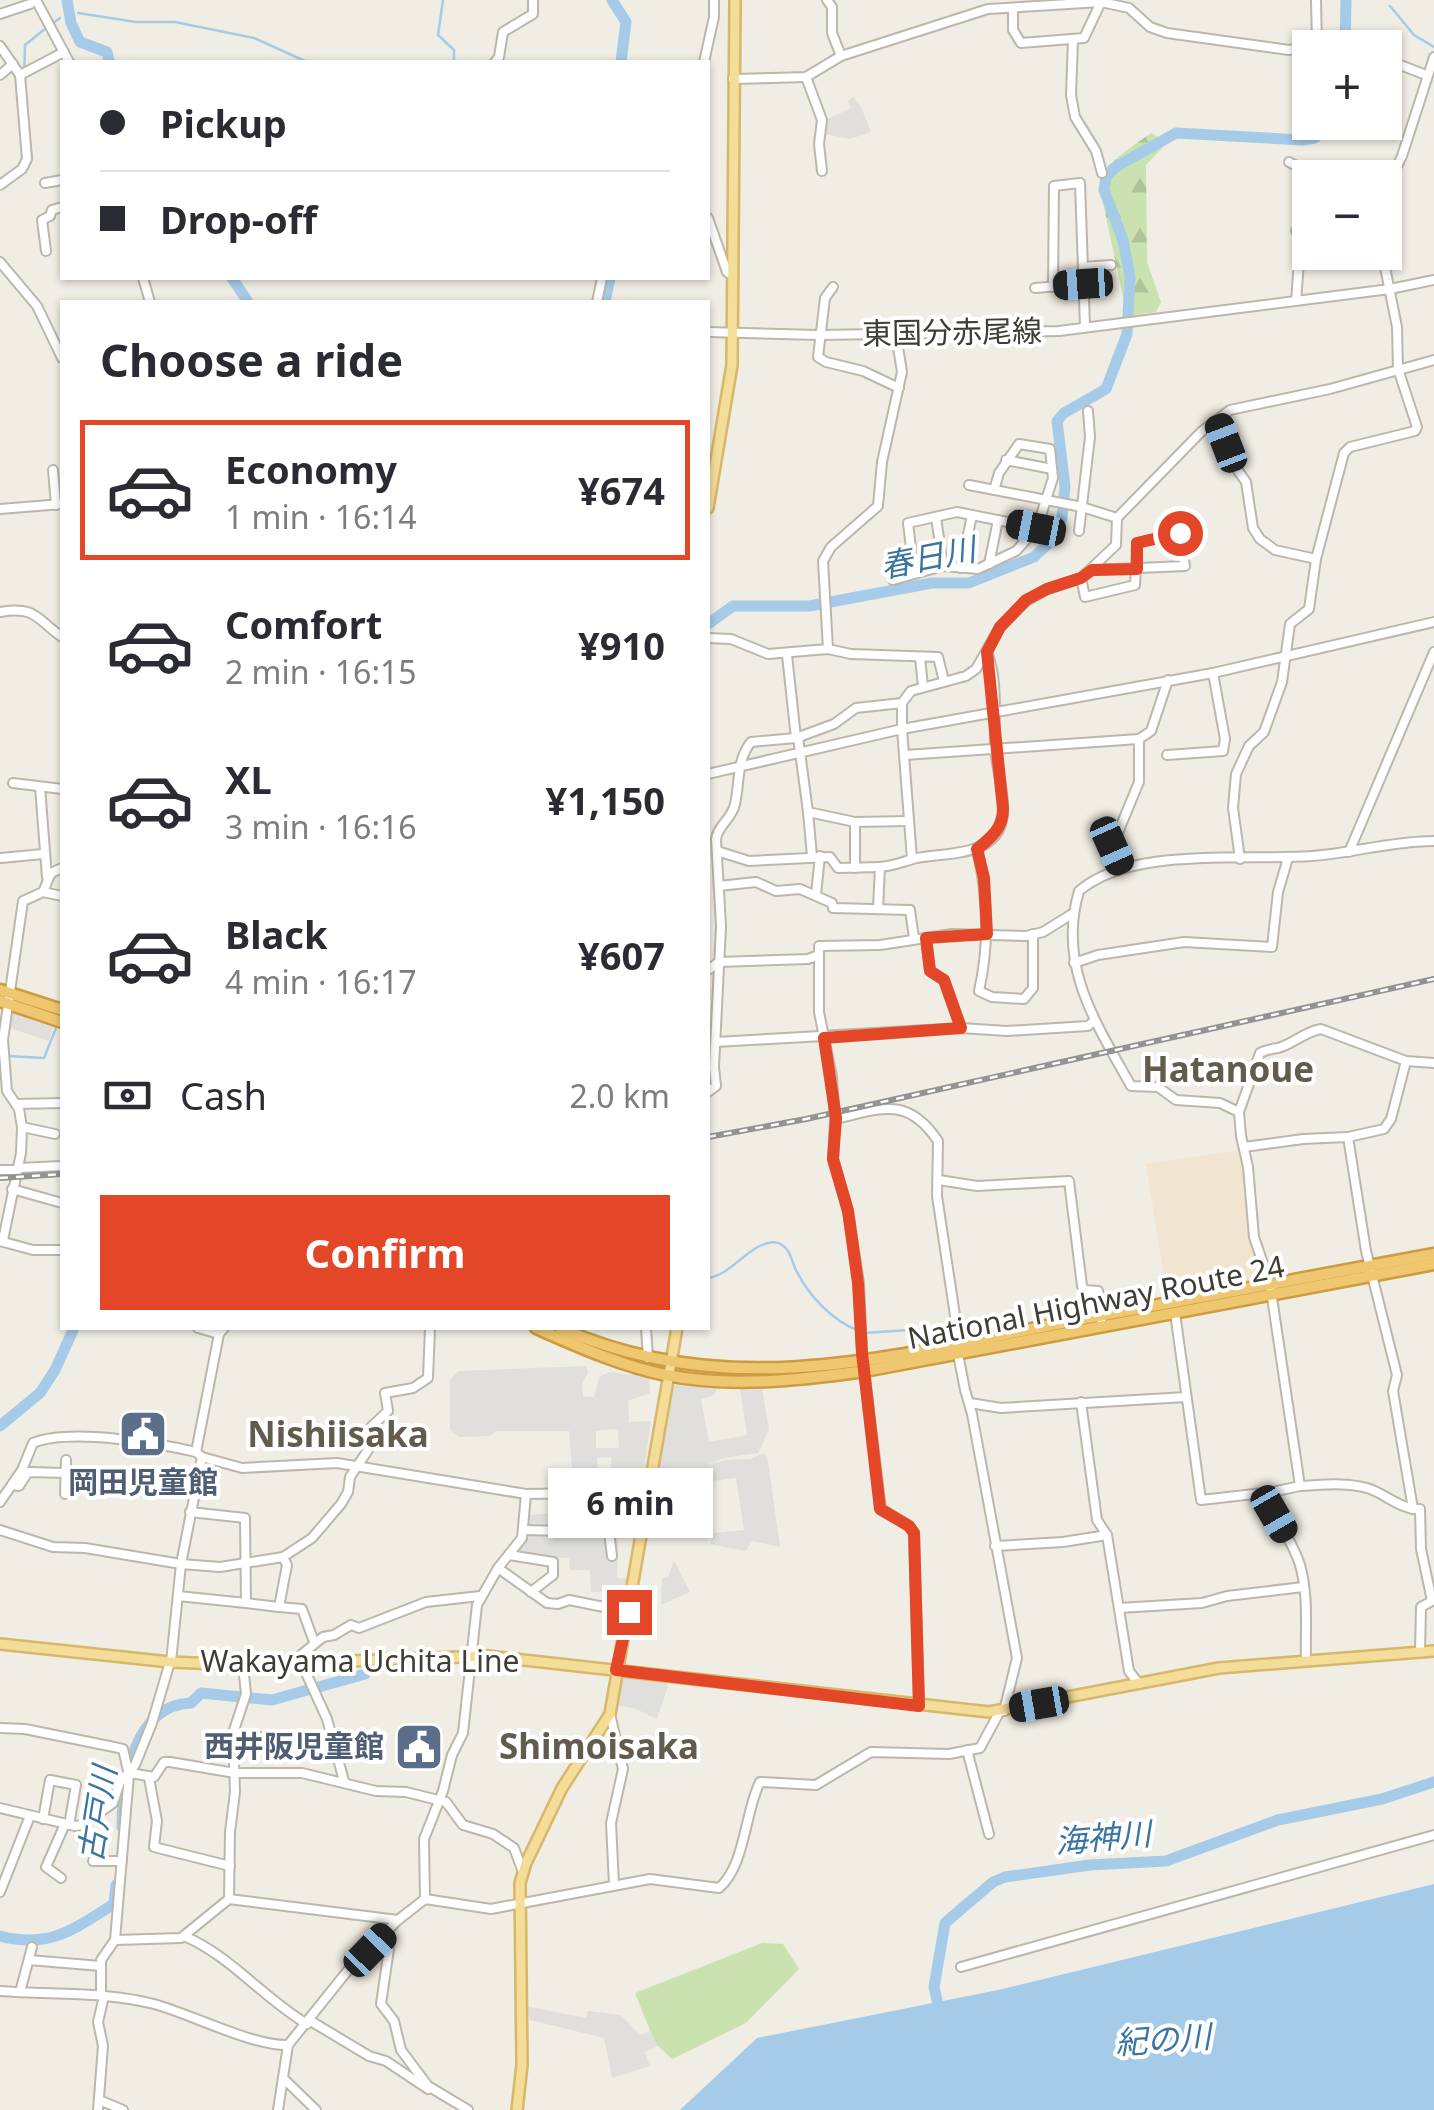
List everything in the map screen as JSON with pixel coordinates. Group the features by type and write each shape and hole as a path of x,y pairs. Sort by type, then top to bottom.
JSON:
{"highway":[{"path":"5,997 60,1010"},
{"path":"5,997 60,1021"},
{"name":"National Highway Route 24","path":"1371,1271 1434,1254"},
{"name":"National Highway Route 24","path":"541,1330 619,1362 753,1382 791,1381 1371,1271 1434,1264"},
{"name":"National Highway Route 24","path":"1101,1321 1175,1313 1270,1290"},
{"name":"National Highway Route 24","path":"565,1330 669,1369"}],"main road":[{"path":"710,497 728,395 733,332 735,0"},
{"path":"517,2110 522,2040 518,1906 523,1872 562,1788 610,1714 677,1330"},
{"name":"Wakayama Uchita Line","path":"0,1644 170,1662 243,1664 472,1656 919,1706 1002,1711 1219,1668 1434,1651"}],"street":[{"path":"497,60 503,32 533,14 533,0"},
{"path":"704,60 714,0"},
{"path":"827,0 832,6 832,33 842,56"},
{"path":"1316,0 1317,30"},
{"path":"734,79 806,77 842,56 976,11 1101,1 1129,8 1150,27 1166,33 1292,49"},
{"path":"1013,8 1013,30 1022,43 1073,40 1084,38 1101,1"},
{"path":"0,14 33,2 68,60"},
{"path":"1073,40 1070,94 1076,117 1096,151 1102,172"},
{"path":"0,46 23,74 26,159 22,169 0,185"},
{"path":"23,74 64,52"},
{"path":"1400,160 1434,57"},
{"path":"0,75 13,64"},
{"path":"1402,66 1426,75"},
{"path":"806,77 822,120 822,171"},
{"path":"44,183 60,180"},
{"path":"1053,286 1054,186 1083,186 1080,236 1085,328"},
{"path":"46,251 42,220 60,208"},
{"path":"710,224 727,272 733,276"},
{"path":"0,262 37,306 60,354"},
{"path":"1083,266 1111,265"},
{"path":"1296,301 1298,270"},
{"path":"1240,858 1233,808 1236,774 1249,746 1264,732 1282,682 1290,624 1309,610 1316,559 1347,449 1415,431 1417,427 1398,368 1397,328 1386,270"},
{"name":"東国分赤尾線","path":"710,332 996,334 1085,328 1434,280"},
{"path":"1035,288 1083,284"},
{"path":"832,287 825,298 818,335 817,350 822,360 899,388"},
{"path":"828,650 823,561 830,547 878,506 882,462 902,372 896,335"},
{"path":"912,859 902,729 902,703 910,691 966,676 976,669 1000,627 1026,600 1092,570 1116,545 1117,518 1201,432 1240,406 1276,402 1434,360"},
{"path":"1079,531 1077,506 1090,437 1088,410"},
{"path":"1218,421 1234,465 1246,482 1253,528 1260,538 1275,550 1316,559"},
{"path":"893,580 943,566 978,569 1016,551 1036,528 1047,500 1053,478 1050,449 1018,444 1006,460 994,490"},
{"path":"1006,460 1052,469"},
{"path":"0,509 59,505 53,470"},
{"path":"969,485 1077,506 1117,518"},
{"path":"914,572 908,523 957,512 1036,528"},
{"path":"961,568 972,515"},
{"path":"936,517 943,566"},
{"path":"989,564 998,520"},
{"path":"1081,578 1085,596 1136,585 1137,569 1137,543 1180,533 1185,566 1137,569 1092,570"},
{"path":"0,612 22,610 37,614 60,635"},
{"path":"710,774 995,710 1286,658 1434,622"},
{"path":"710,638 731,639 757,652 788,655 828,650 938,657 944,681"},
{"path":"717,851 749,861 816,856 830,857 838,868 880,868 977,849 994,836 1003,816 987,652"},
{"path":"1349,852 1434,652"},
{"path":"788,655 816,856 816,894"},
{"path":"920,657 924,687"},
{"path":"1167,754 1223,750 1213,673"},
{"path":"905,755 1139,739 1151,731 1168,680"},
{"path":"710,1090 716,1086 720,901 712,829 734,809 740,766 751,742 797,738 834,724 856,708 902,703"},
{"path":"1121,867 1112,846 1139,782 1139,739"},
{"path":"13,783 60,789"},
{"path":"40,787 48,880"},
{"path":"808,812 855,822 910,820"},
{"path":"855,822 855,868"},
{"path":"1239,1112 1220,1104 1176,1100 1158,1087 1131,1086 1094,1021 1074,963 1070,931 1080,890 1121,867 1288,858 1434,841"},
{"path":"977,849 984,878 987,934 979,991 992,997 1024,999 1033,988 1033,934"},
{"path":"1,858 43,854"},
{"path":"1074,963 1118,951 1184,942 1272,947 1278,892 1288,858"},
{"path":"878,908 880,868"},
{"path":"44,892 50,874 60,869"},
{"path":"719,886 756,882 776,891 800,889 816,894 832,903 833,908 910,910 914,938"},
{"path":"60,896 44,892 23,900 5,997 3,1051 7,1091 16,1104 22,1128 18,1169 2,1240 33,1250 60,1250"},
{"path":"710,902 720,901"},
{"path":"919,1706 914,1608 916,1543 909,1526 880,1509 858,1283 848,1211 833,1159 836,1118 818,1012 819,946 1033,934 1072,914"},
{"path":"926,938 930,971 944,980 961,1028"},
{"path":"710,969 719,962 808,959 819,955"},
{"path":"716,1042 961,1028 1007,1031 1088,1026 1094,1021"},
{"path":"1300,1486 1270,1290 1254,1238 1239,1112 1263,1050 1280,1048 1310,1031 1321,1030 1406,1061 1434,1063"},
{"path":"1244,1148 1303,1139 1348,1138 1384,1129 1406,1061"},
{"path":"16,1104 60,1103"},
{"path":"278,2110 288,2045 349,1969 425,1899 474,1908 518,1906 650,1880 719,1888 727,1882 760,1782 816,1785 871,1752 920,1755 985,1744 990,1725 1002,1711 1016,1658 959,1348 937,1196 938,1141 914,1114 890,1107 836,1118"},
{"path":"22,1128 55,1134"},
{"path":"1348,1138 1371,1271 1397,1375 1393,1392 1421,1509 1421,1550 1432,1601 1420,1608 1420,1652"},
{"path":"0,1170 60,1166"},
{"path":"939,1180 977,1186 1070,1181 1082,1286 1098,1292 1101,1321"},
{"path":"12,1188 60,1202"},
{"path":"1175,1313 1201,1500 1338,1484 1369,1489 1392,1504 1421,1509"},
{"path":"0,1530 53,1547 85,1548 181,1564 220,1567 283,1557 312,1538 341,1504 350,1477 371,1443 371,1427 388,1411 385,1392 413,1388 428,1378 430,1330"},
{"path":"646,1330 648,1358"},
{"path":"0,1808 82,1825 113,1803 120,1782 129,1774 152,1722 170,1662 181,1564 221,1331"},
{"path":"970,1403 1001,1408 1186,1398"},
{"path":"1080,1402 1097,1520 1108,1535 1129,1670 1139,1684"},
{"path":"0,1502 22,1470 33,1442 91,1436 199,1454 242,1468 316,1463 358,1466 526,1494 590,1492 618,1479 650,1476"},
{"path":"65,1494 66,1460"},
{"path":"7,1488 19,1486 28,1472 47,1477 66,1473"},
{"path":"590,1492 592,1506 610,1532 612,1556"},
{"path":"1272,1492 1274,1514 1296,1555 1303,1587 1306,1661"},
{"path":"425,1899 424,1838 452,1755 464,1733 480,1596 517,1546 523,1530 526,1494"},
{"path":"190,1512 244,1518 246,1603"},
{"path":"523,1530 610,1532"},
{"path":"995,1546 1108,1535"},
{"path":"509,1555 553,1562 553,1575 531,1592"},
{"path":"280,1607 287,1565 283,1557"},
{"path":"498,1568 550,1603 569,1600 629,1612"},
{"path":"1119,1608 1202,1603 1303,1587"},
{"path":"178,1596 302,1609 314,1642"},
{"path":"344,1782 334,1742 301,1662 302,1655 314,1642 351,1625 359,1628 426,1602 480,1596"},
{"path":"229,1899 236,1773 234,1733 246,1694 243,1664"},
{"path":"610,1714 623,1769 611,1823 614,1885"},
{"path":"0,1728 25,1728 123,1749 129,1774 116,1940 101,1960 98,2022 104,2046 99,2105 123,2110"},
{"path":"234,1733 334,1742"},
{"path":"967,1750 990,1834"},
{"path":"129,1774 149,1778 159,1774 164,1762 170,1762 236,1773 302,1774 439,1800 446,1802 463,1825 493,1834 514,1848 523,1872"},
{"path":"149,1778 156,1821 154,1848 230,1866"},
{"path":"43,1819 50,1780 76,1784 67,1824 46,1867 60,1878"},
{"path":"0,1892 30,1816"},
{"path":"961,1966 1434,1835"},
{"path":"93,1860 122,1860"},
{"path":"184,1936 229,1899 398,1920"},
{"path":"385,1934 389,1949 382,2009 394,2021 402,2050 432,2090"},
{"path":"116,1940 184,1936 220,1956 288,2013 468,2110"},
{"path":"20,1992 32,1947"},
{"path":"29,1960 101,1966"},
{"path":"0,1991 102,1994 152,2003 259,2040 288,2045"},
{"path":"283,2078 316,2110"}],"shaded area":[{"path":"853,97 871,132 850,139 825,134 826,120 851,108 848,101"},
{"path":"12,1013 53,1027 49,1041 10,1028"},
{"path":"1240,1150 1264,1277 1167,1294 1146,1164"},
{"path":"586,1366 583,1397 594,1397 599,1377 609,1372 649,1377 650,1393 628,1401 629,1422 651,1421 644,1470 612,1476 611,1457 597,1458 598,1476 593,1477 598,1483 588,1487 573,1480 569,1431 496,1431 490,1436 459,1437 450,1430 450,1380 458,1371","holes":["618,1429 619,1448 596,1448 596,1431"]},
{"path":"679,1381 719,1386 713,1396 701,1399 709,1442 747,1435 740,1388 762,1388 769,1430 758,1453 723,1458 707,1465 764,1453 780,1547 752,1541 746,1551 710,1544 714,1533 744,1530 736,1478 689,1484 700,1529 673,1528 671,1507 651,1508 671,1389"},
{"path":"621,1486 641,1486 639,1507 610,1512 612,1523 636,1521 634,1537 618,1539 617,1578 628,1579 623,1605 617,1605 616,1593 591,1592 590,1570 570,1570 569,1558 512,1556 527,1515 557,1513 561,1496 596,1499"},
{"path":"674,1561 690,1592 661,1605 662,1579 668,1577"},
{"path":"628,1675 665,1680 668,1686 657,1719 618,1705 620,1682"},
{"path":"526,2006 586,2018 588,2011 621,2015 640,2035 650,2031 658,2046 645,2052 650,2066 612,2078 604,2038 530,2020"}],"green space":[{"path":"1151,133 1168,142 1146,165 1147,262 1161,302 1156,312 1127,316 1100,188 1113,163"},
{"path":"762,1943 783,1944 799,1969 746,2023 672,2059 655,2043 635,1993"}],"water":[{"name":"紀の川","path":"1434,1884 1434,2110 680,2110 757,2038 1003,1989"}],"waterway":[{"path":"67,0 80,42 107,52 109,60"},
{"path":"443,0 438,35 454,50 454,60"},
{"path":"612,0 626,22 621,60"},
{"name":"春日川","path":"1345,30 1346,0"},
{"path":"1390,6 1414,35 1434,47"},
{"path":"78,13 136,22 175,22 254,38 303,60"},
{"path":"53,23 60,18"},
{"path":"24,81 25,45 46,28"},
{"path":"27,168 32,158 28,129"},
{"name":"春日川","path":"710,623 733,606 809,606 932,583 969,583 1034,557 1050,542 1062,518 1065,487 1057,421 1106,389 1127,334 1130,277 1123,240 1104,190 1106,177 1114,168 1176,133 1292,139"},
{"path":"233,280 247,300"},
{"path":"605,300 610,280"},
{"path":"9,1056 44,1058 56,1028"},
{"path":"710,1278 724,1272 752,1250 779,1243 815,1299 839,1321 857,1330"},
{"path":"864,1333 953,1327"},
{"name":"春日川","path":"0,1426 40,1393 73,1330"},
{"name":"古戸川","path":"122,1827 125,1788 135,1748 156,1717 172,1707 191,1703 201,1693 272,1700 365,1674"},
{"name":"海神川","path":"940,2013 934,1987 945,1923 993,1882 1090,1865 1166,1861 1278,1820 1382,1799 1434,1782"},
{"name":"古戸川","path":"0,1936 33,1940 61,1934 114,1904 116,1885"}],"railway":[{"path":"710,1137 806,1119 1434,979"},
{"path":"0,1178 60,1174"}],"place":[{"name":"岡田児童館","path":"143,1434"},
{"name":"西井阪児童館","path":"419,1747"}],"district":[{"name":"Hatanoue","path":"1228,1070"},
{"name":"Nishiisaka","path":"338,1435"},
{"name":"Shimoisaka","path":"599,1747"}],"route":[{"path":"629,1612 616,1670 919,1706 914,1608 916,1543 909,1526 880,1509 858,1283 848,1211 833,1159 836,1118 824,1038 961,1028 944,980 930,971 926,938 987,934 984,878 977,849 994,836 1003,809 987,652 1000,627 1026,600 1092,570 1137,569 1137,543 1180,533"}]}
